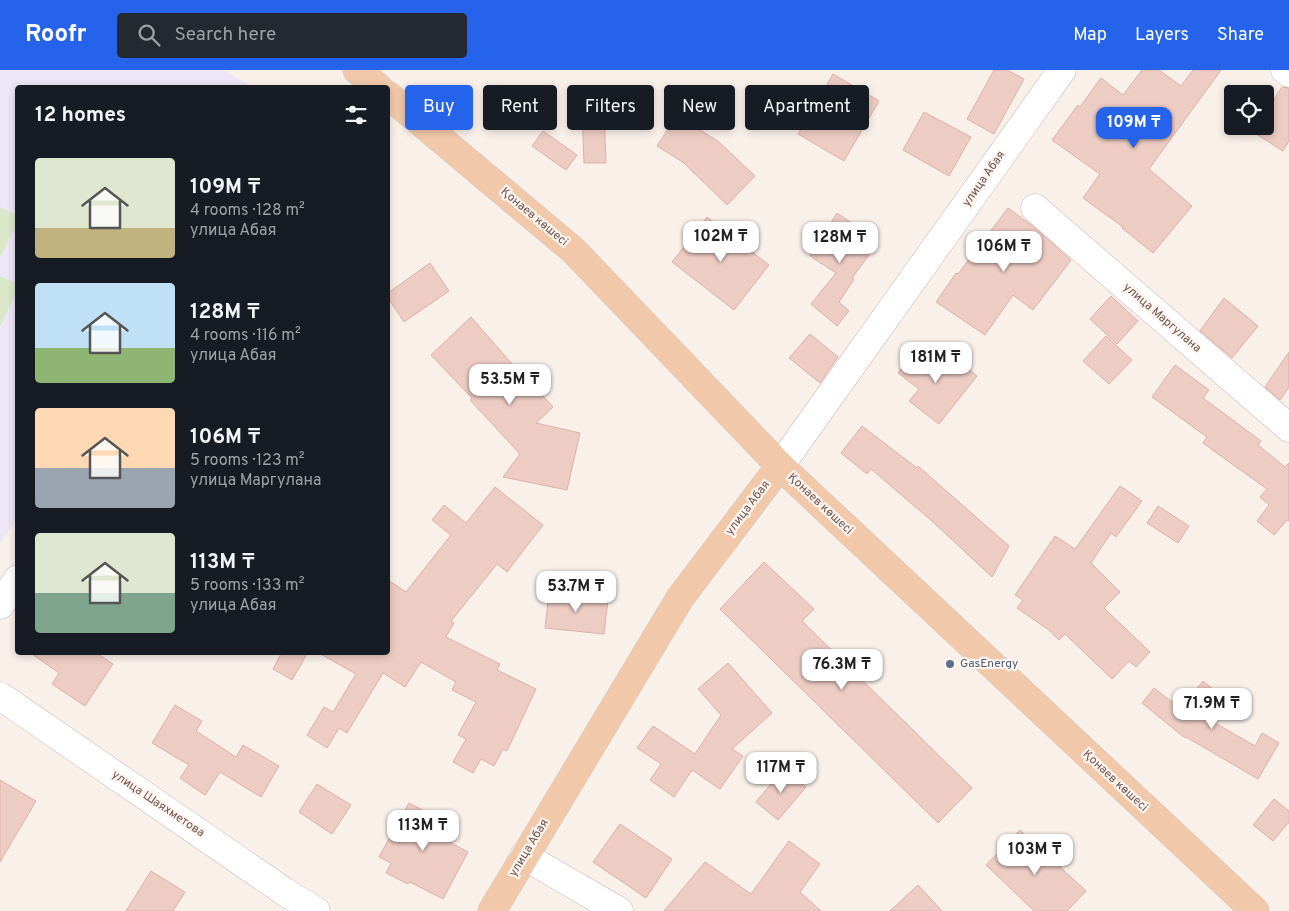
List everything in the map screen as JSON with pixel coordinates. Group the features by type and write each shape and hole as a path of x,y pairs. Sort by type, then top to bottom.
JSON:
{"main road":[{"name":"Қонаев көшесі","path":"390,97 573,250 780,466 1255,911"},
{"name":"улица Абая","path":"492,911 680,598 780,466"}],"street":[{"name":"улица Абая","path":"780,466 1062,70"},
{"path":"1284,70 1289,73"},
{"name":"улица Маргулана","path":"1035,208 1289,428"},
{"path":"0,605 15,584"},
{"name":"улица Шаяхметова","path":"0,696 285,892 316,911"},
{"path":"524,856 619,911"}],"shaded area":[{"path":"0,70 223,70 249,85 15,85 15,522 0,543"}],"green space":[{"path":"0,207 15,214 15,227 0,258"},
{"path":"0,276 15,283 15,296 0,327"}],"building":[{"path":"994,70 1007,70 1024,79 994,134 967,119"},
{"path":"1142,70 1159,70 1181,86 1193,70 1221,70 1149,169 1192,206 1153,253 1123,227 1083,198 1100,174 1052,140 1078,105 1080,107 1101,78 1123,95"},
{"path":"833,74 852,85 827,85"},
{"path":"1282,87 1289,88 1289,141 1283,151 1258,135 1274,135 1274,99"},
{"path":"869,95 879,101 869,118"},
{"path":"924,112 971,137 949,176 903,150"},
{"path":"583,130 605,130 606,163 584,163"},
{"path":"667,130 700,130 719,142 755,176 727,205 684,163 657,146"},
{"path":"800,130 862,130 844,161 798,134"},
{"path":"543,131 577,155 566,170 532,146"},
{"path":"1008,208 1035,228 1071,260 1033,310 1013,295 985,335 936,302 956,273 958,274"},
{"path":"837,213 871,236 865,247 872,251 852,278 854,279 839,302 849,311 837,326 811,304 836,273 810,256"},
{"path":"707,217 769,265 734,310 672,262"},
{"path":"430,263 449,291 404,322 390,301 390,292"},
{"path":"1111,296 1138,321 1117,344 1090,319"},
{"path":"1224,298 1258,326 1232,358 1200,331"},
{"path":"471,317 527,381 534,374 549,390 542,395 553,407 536,423 580,433 567,490 503,477 520,454 470,400 472,398 431,355"},
{"path":"810,334 838,357 820,383 789,358"},
{"path":"1106,336 1132,360 1109,384 1083,361"},
{"path":"918,346 948,370 956,360 977,376 939,424 909,401 919,389 898,373"},
{"path":"1289,352 1289,387 1280,400 1265,387"},
{"path":"1175,365 1209,390 1203,398 1261,441 1258,445 1285,467 1289,463 1289,521 1287,520 1274,535 1257,521 1269,505 1260,497 1267,489 1203,443 1207,437 1152,397"},
{"path":"862,426 917,468 918,466 1009,546 992,577 932,521 871,469 867,474 841,453"},
{"path":"1120,486 1142,501 1116,537 1111,533 1091,563 1120,592 1104,608 1150,652 1136,667 1129,661 1112,679 1065,634 1059,640 1049,630 1017,608 1023,600 1015,595 1055,536 1075,549"},
{"path":"495,487 543,525 507,572 497,564 451,621 454,623 446,637 500,664 497,670 536,689 507,751 503,749 494,766 481,759 473,773 453,762 466,739 458,735 476,702 452,690 456,682 421,662 405,687 383,673 347,733 339,728 327,748 307,735 324,707 333,712 356,674 322,655 390,655 390,581 406,592 451,535 432,520 444,505 466,523"},
{"path":"1158,506 1189,526 1178,543 1147,523"},
{"path":"764,562 814,609 802,621 972,788 938,823 720,609"},
{"path":"549,592 608,599 604,634 545,628"},
{"path":"33,655 100,655 113,664 85,706 52,684 59,673"},
{"path":"280,655 306,655 292,680 273,669"},
{"path":"728,663 772,713 732,749 743,756 720,789 692,770 674,797 650,780 661,764 637,748 653,726 695,754 721,715 698,689"},
{"path":"1203,681 1220,695 1203,716 1255,746 1262,733 1279,743 1258,779 1185,738 1142,703 1154,688 1181,709"},
{"path":"175,705 202,721 196,731 236,757 243,745 279,766 261,797 220,772 205,795 180,778 189,765 152,743"},
{"path":"784,768 806,787 778,820 756,802"},
{"path":"0,780 36,801 0,862"},
{"path":"317,784 351,805 332,834 299,812"},
{"path":"1274,799 1289,811 1289,822 1273,841 1253,825"},
{"path":"409,803 448,823 440,837 468,852 443,899 410,882 408,884 386,873 391,863 379,857"},
{"path":"620,824 672,859 646,898 593,862"},
{"path":"1020,830 1086,891 1067,911 1034,911 986,865"},
{"path":"789,841 820,864 800,892 821,911 664,911 705,862 751,894"},
{"path":"151,871 185,892 173,911 126,911"},
{"path":"918,885 942,911 890,911"}],"place":[{"name":"GasEnergy","path":"950,664"}]}
